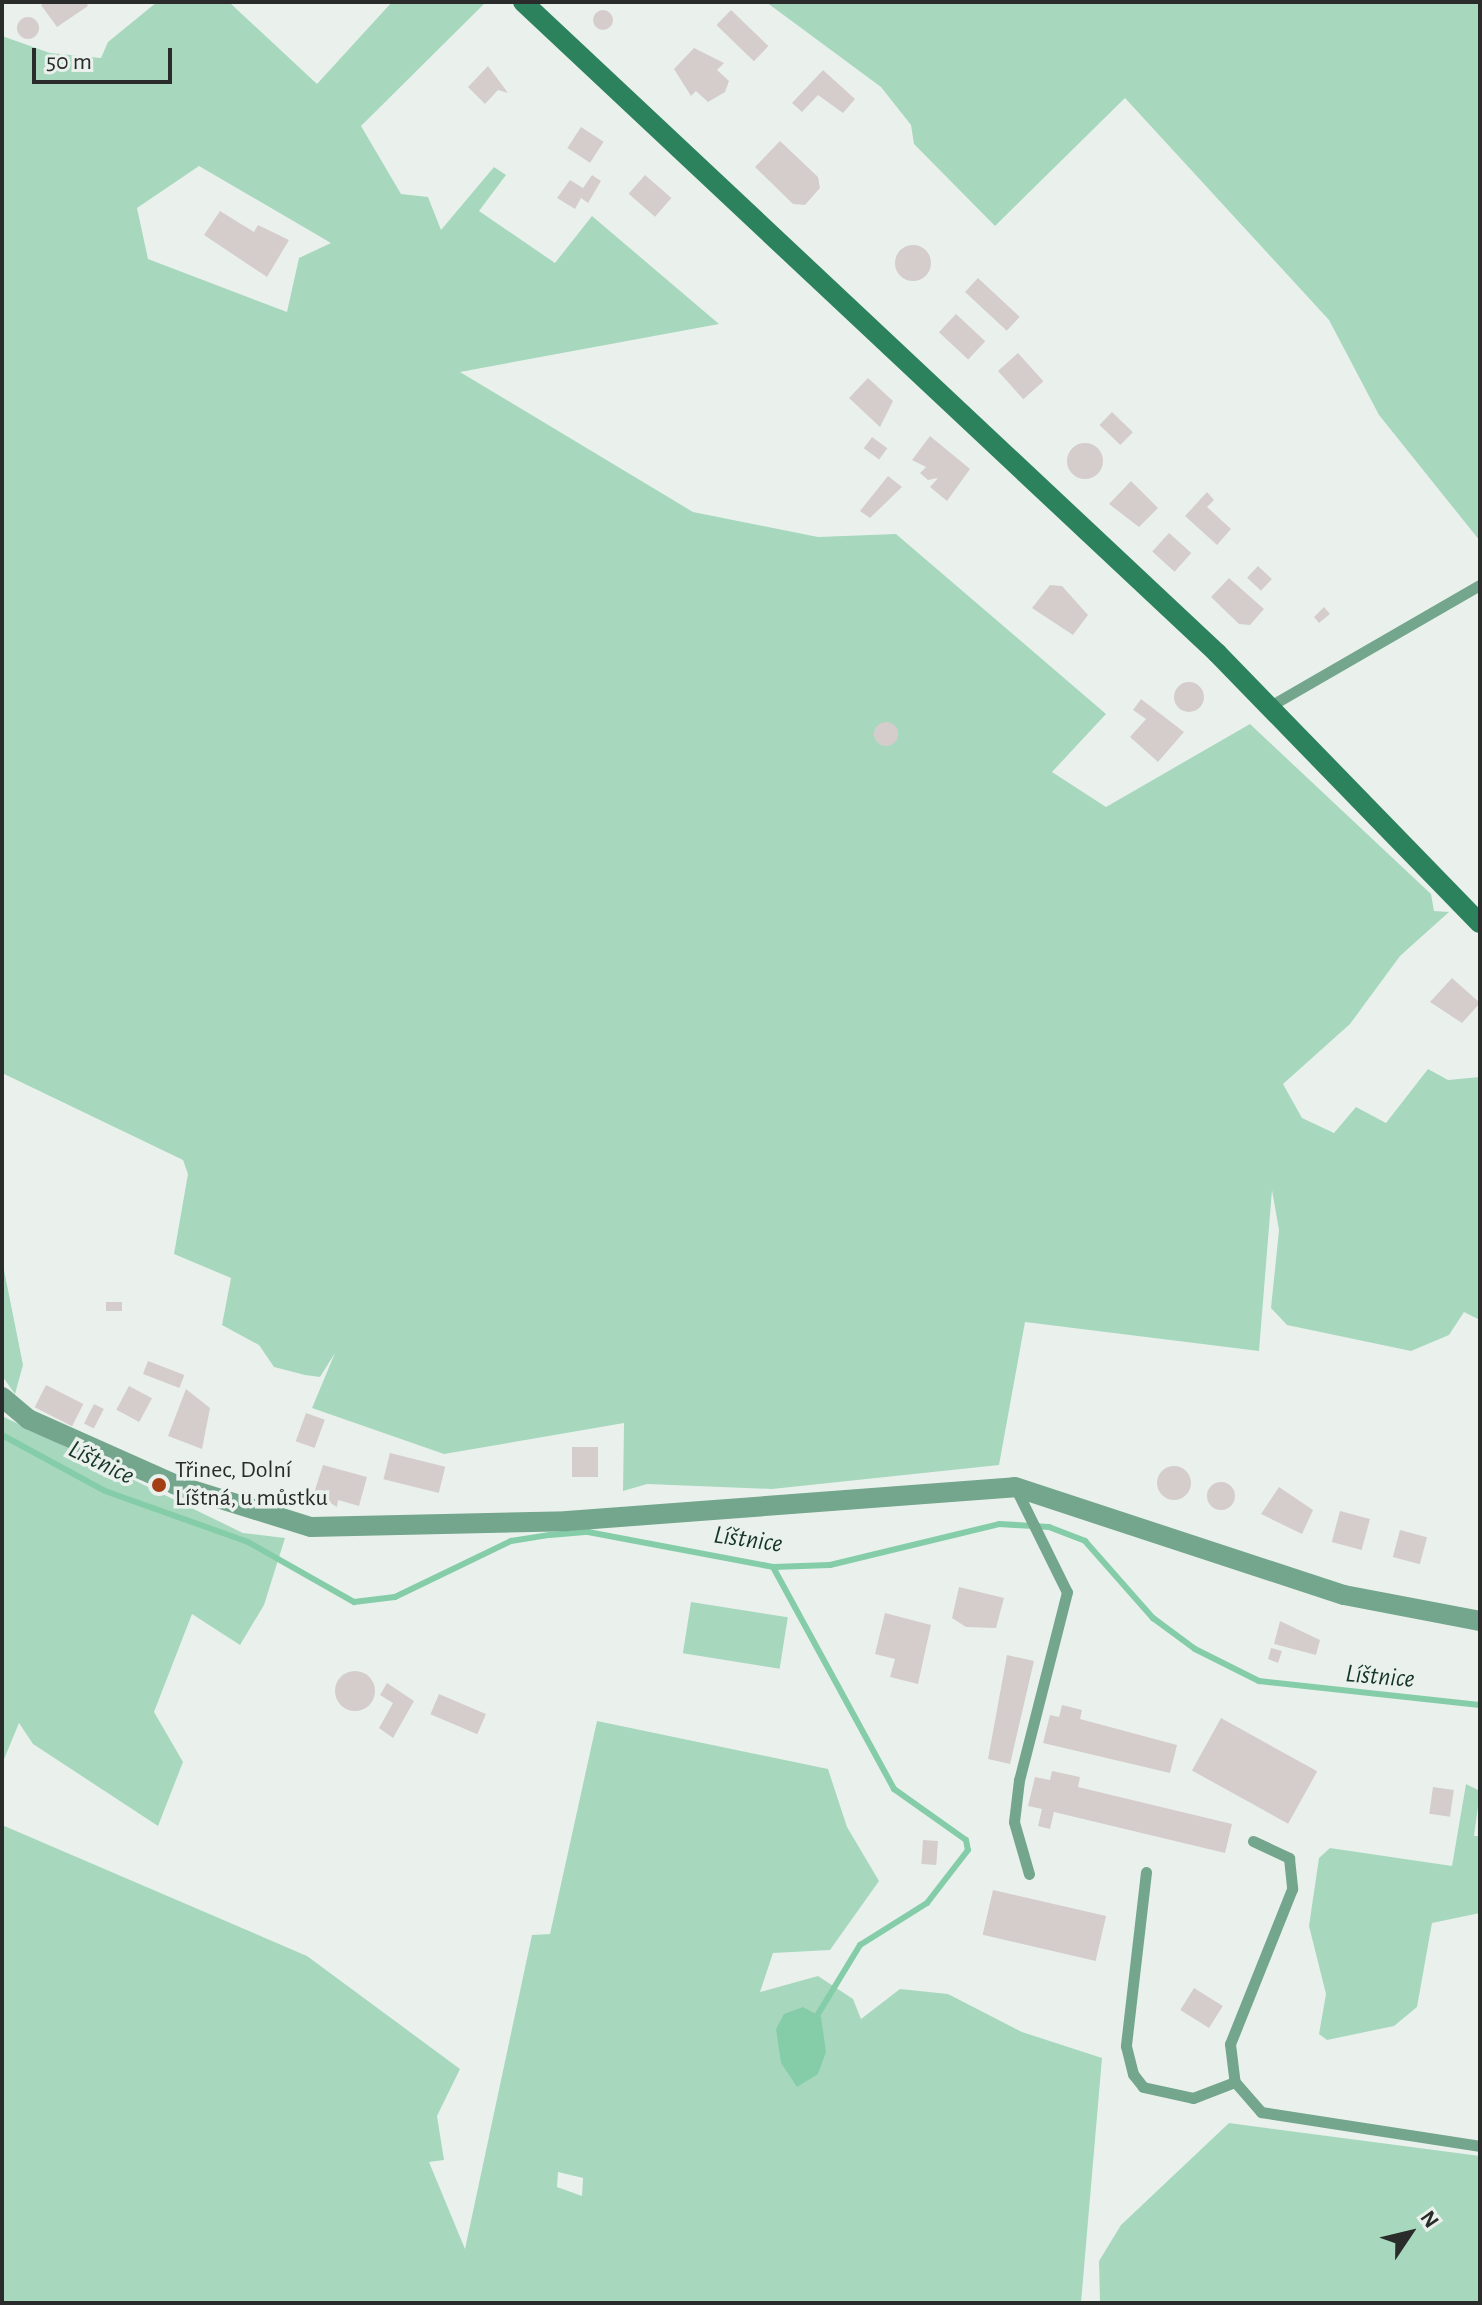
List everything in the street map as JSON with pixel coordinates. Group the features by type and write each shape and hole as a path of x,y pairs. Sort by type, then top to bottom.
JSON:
{"street":[{"path":"523,2 1270,706 1480,923"},
{"path":"2,1397 28,1419 176,1485 311,1527 567,1521 1015,1487 1344,1595 1480,1621"}],"lane":[{"path":"1270,706 1480,585"},
{"path":"1015,1487 1067,1592 1019,1780 1014,1822 1029,1874"},
{"path":"1253,1841 1289,1858 1292,1889 1230,2044 1235,2082 1261,2112 1480,2146"},
{"path":"1146,1872 1126,2046 1133,2074 1143,2087 1169,2096 1193,2098 1235,2082"}],"shaded area":[{"path":"157,2 229,2 317,84 392,2 486,2 361,126 401,194 428,197 441,230 494,167 506,175 479,211 555,263 592,216 719,324 460,372 693,512 818,537 896,534 1106,714 1052,772 1106,807 1250,724 1431,894 1434,911 1449,912 1400,956 1350,1024 1283,1084 1302,1118 1334,1133 1356,1107 1386,1123 1428,1069 1448,1080 1480,1077 1480,1320 1464,1312 1449,1335 1411,1351 1287,1325 1271,1308 1279,1230 1272,1190 1259,1351 1025,1322 999,1465 772,1489 647,1484 623,1491 624,1423 444,1454 312,1408 335,1353 320,1377 305,1375 274,1367 259,1345 222,1325 231,1278 174,1254 188,1174 183,1160 2,1073 2,36 50,53 101,58 108,42","holes":["199,166 331,243 299,258 287,312 148,259 137,208"]},
{"path":"766,2 1480,2 1480,541 1379,415 1329,320 1125,98 995,226 914,144 911,125 881,87"},
{"path":"2,1260 23,1365 15,1394 2,1376"},
{"path":"2,1416 243,1533 285,1538 264,1605 240,1645 192,1614 154,1712 183,1762 158,1826 33,1744 19,1723 2,1764"},
{"path":"691,1602 788,1617 780,1669 683,1653"},
{"path":"597,1721 828,1769 847,1827 879,1881 830,1950 773,1953 760,1992 818,1976 853,1999 861,2019 900,1989 948,1994 1022,2032 1102,2058 1081,2303 2,2303 2,1825 307,1956 460,2069 437,2116 444,2160 429,2162 465,2249 532,1935 550,1934","holes":["558,2172 583,2178 582,2196 557,2187"]},
{"path":"1466,1784 1480,1791 1474,1836 1480,1836 1480,1913 1432,1923 1417,2007 1394,2026 1327,2040 1319,2034 1326,1994 1309,1926 1319,1858 1330,1848 1452,1866"},
{"path":"803,2007 821,2017 826,2052 818,2074 797,2087 781,2063 776,2029 784,2014"},
{"path":"1229,2123 1480,2156 1480,2303 1100,2303 1099,2261 1121,2225"}],"building":[{"path":"46,2 86,2 88,6 57,27 41,5"},
{"path":"603,10 610,13 613,20 610,27 603,30 596,27 593,20 596,13"},
{"path":"731,10 768,46 754,61 716,25"},
{"path":"28,17 36,20 39,28 36,36 28,39 20,36 17,28 20,20"},
{"path":"694,48 724,63 717,70 729,81 725,92 708,102 696,91 691,96 674,69"},
{"path":"488,66 508,93 498,90 485,104 468,87"},
{"path":"823,70 855,99 843,113 818,95 802,112 792,103"},
{"path":"581,127 604,142 590,163 567,148"},
{"path":"780,141 818,177 820,188 805,205 793,204 755,167"},
{"path":"592,175 601,181 588,203 581,198 575,209 557,198 570,180 583,188"},
{"path":"645,175 671,198 655,217 629,194"},
{"path":"220,211 254,232 258,225 289,240 267,277 204,235"},
{"path":"913,245 925,251 931,263 925,275 913,281 901,275 895,263 901,251"},
{"path":"978,278 1020,317 1007,331 965,292"},
{"path":"956,314 985,341 968,360 939,332"},
{"path":"1018,353 1043,381 1023,399 998,371"},
{"path":"868,378 893,401 880,427 849,398"},
{"path":"1112,412 1133,432 1120,445 1099,425"},
{"path":"930,436 970,469 947,501 930,487 938,478 928,480 920,473 926,467 912,460"},
{"path":"872,437 887,448 879,459 864,448"},
{"path":"1085,443 1097,449 1103,461 1097,473 1085,479 1073,473 1067,461 1073,449"},
{"path":"888,476 902,487 870,518 860,511"},
{"path":"1131,481 1158,508 1139,527 1109,504"},
{"path":"1207,492 1214,500 1207,507 1231,529 1217,545 1185,516"},
{"path":"1169,533 1191,553 1175,572 1152,552"},
{"path":"1258,566 1272,579 1261,591 1247,578"},
{"path":"1229,578 1264,609 1250,625 1239,624 1211,597"},
{"path":"1050,585 1062,586 1088,615 1073,635 1032,608"},
{"path":"1324,607 1330,614 1319,623 1314,617"},
{"path":"1189,682 1200,686 1204,697 1200,708 1189,712 1178,708 1174,697 1178,686"},
{"path":"1141,699 1184,732 1158,762 1130,737 1146,719 1133,710"},
{"path":"886,722 894,726 898,734 894,742 886,746 878,742 874,734 878,726"},
{"path":"1452,978 1480,1003 1462,1023 1430,1002"},
{"path":"106,1302 122,1302 122,1311 106,1311"},
{"path":"148,1361 184,1375 179,1388 143,1374"},
{"path":"46,1385 83,1404 72,1426 35,1407"},
{"path":"129,1386 152,1398 139,1422 116,1410"},
{"path":"186,1389 210,1408 202,1449 168,1436"},
{"path":"94,1404 104,1409 94,1429 84,1424"},
{"path":"306,1413 325,1420 315,1448 296,1441"},
{"path":"572,1447 598,1447 598,1477 572,1477"},
{"path":"390,1453 445,1467 439,1493 383,1479"},
{"path":"323,1465 367,1477 359,1506 338,1500 337,1507 314,1493"},
{"path":"1174,1466 1186,1471 1191,1483 1186,1495 1174,1500 1162,1495 1157,1483 1162,1471"},
{"path":"1221,1482 1231,1486 1235,1496 1231,1506 1221,1510 1211,1506 1207,1496 1211,1486"},
{"path":"1279,1487 1313,1510 1302,1534 1261,1514"},
{"path":"1340,1511 1370,1519 1362,1550 1332,1542"},
{"path":"1400,1530 1427,1537 1420,1564 1393,1557"},
{"path":"959,1587 1004,1598 996,1628 966,1627 952,1618"},
{"path":"885,1613 931,1625 918,1684 890,1677 895,1659 875,1654"},
{"path":"1280,1621 1320,1640 1316,1655 1274,1644"},
{"path":"1271,1648 1282,1651 1278,1663 1268,1659"},
{"path":"1007,1655 1034,1661 1010,1764 988,1759"},
{"path":"355,1671 369,1677 375,1691 369,1705 355,1711 341,1705 335,1691 341,1677"},
{"path":"387,1683 414,1701 393,1738 379,1728 393,1703 380,1695"},
{"path":"439,1694 486,1714 477,1734 430,1714"},
{"path":"1062,1705 1082,1710 1080,1719 1177,1745 1170,1773 1043,1743 1050,1715 1059,1717"},
{"path":"1221,1718 1317,1771 1288,1824 1192,1770"},
{"path":"1052,1771 1080,1777 1078,1787 1232,1824 1225,1853 1054,1812 1050,1829 1038,1826 1042,1809 1028,1806 1035,1777 1050,1780"},
{"path":"1433,1787 1454,1790 1450,1817 1429,1814"},
{"path":"923,1840 938,1841 936,1865 921,1864"},
{"path":"993,1890 1106,1916 1096,1961 983,1935"},
{"path":"1194,1988 1223,2006 1209,2028 1180,2010"}],"waterway":[{"name":"Líštnice","path":"2,1435 105,1491 248,1542 354,1602 395,1597 511,1541 550,1535 588,1532 773,1567 830,1565 999,1524 1049,1527 1085,1541 1153,1618 1195,1649 1259,1681 1480,1705"},
{"path":"773,1567 894,1789 966,1840 968,1850 927,1903 860,1945 818,2014"}],"place":[{"name":"Třinec, Dolní Líštná, u můstku","path":"159,1485"}]}
